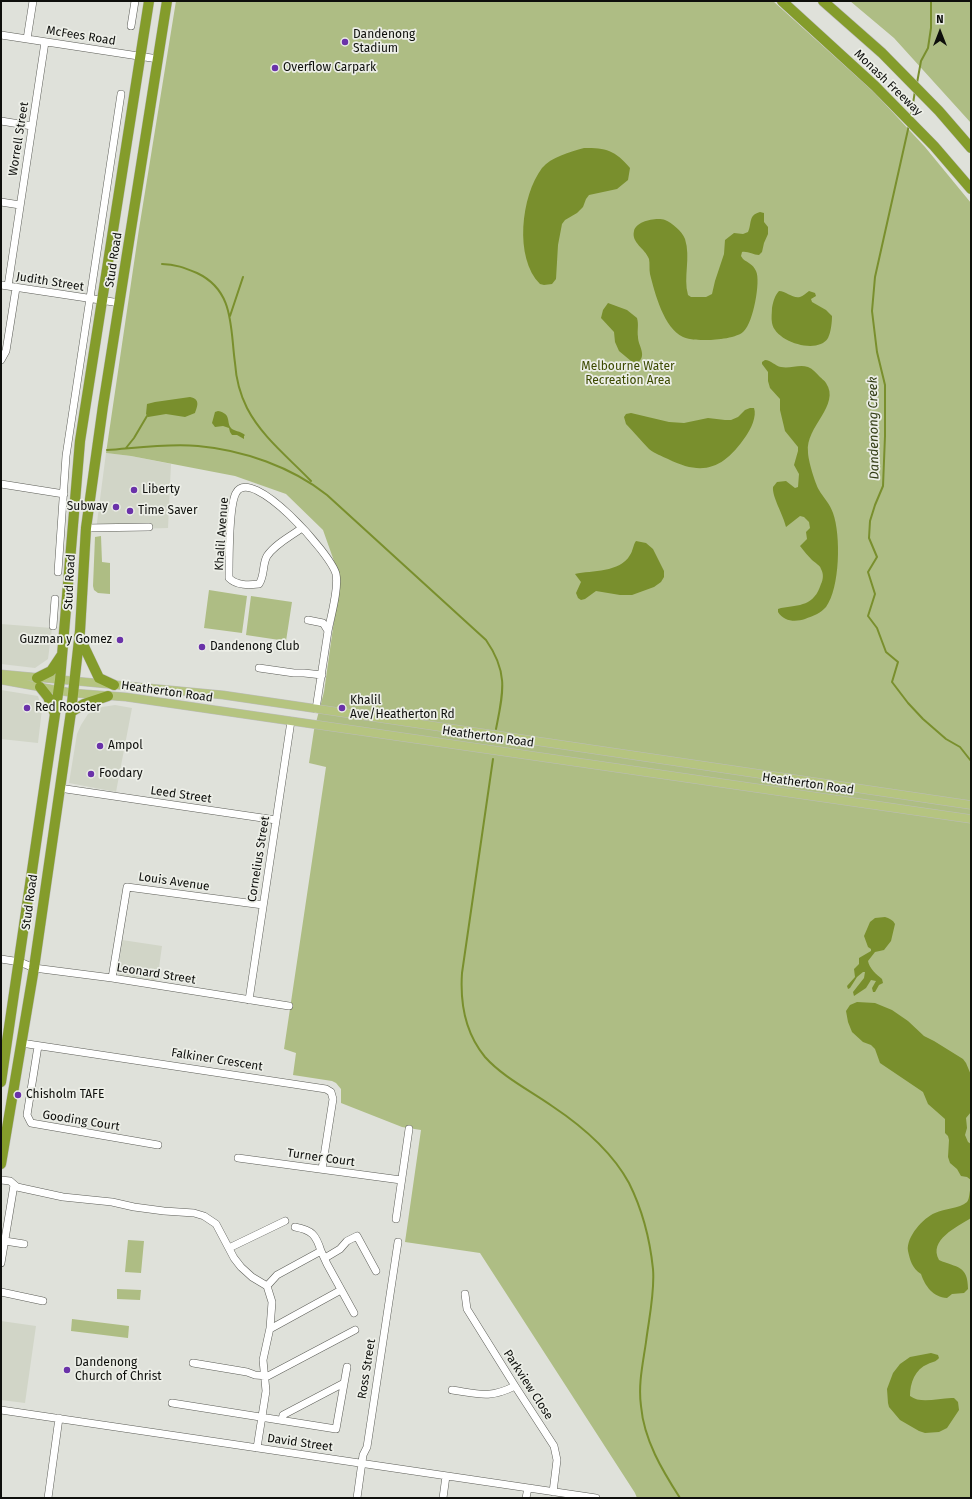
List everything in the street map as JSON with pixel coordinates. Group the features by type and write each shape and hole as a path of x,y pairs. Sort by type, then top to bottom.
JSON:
{"highway":[{"name":"Stud Road","path":"1,1082 4,1044 20,962 59,690 80,441 149,1"},
{"name":"Stud Road","path":"1,1164 34,968 71,712 79,636 86,528 103,406 167,1"},
{"name":"Monash Freeway","path":"782,1 875,86 934,146 971,189"},
{"name":"Monash Freeway","path":"823,1 882,53 939,111 971,148"},
{"path":"79,636 99,678 114,685"},
{"path":"55,716 48,697 38,682 51,671 62,654"},
{"path":"71,712 84,704 108,696"},
{"path":"4,1044 21,1043"}],"main road":[{"name":"Heatherton Road","path":"1,674 38,682 59,690 73,693 126,697 971,820"},
{"name":"Heatherton Road","path":"1,680 38,682 60,680 223,695 971,805"},
{"path":"291,721 293,706"},
{"path":"314,724 316,709"}],"street":[{"path":"27,39 33,1"},
{"path":"131,26 135,1"},
{"name":"McFees Road","path":"1,35 158,59"},
{"name":"Worrell Street","path":"4,286 20,205 45,42"},
{"name":"Stud Road","path":"58,572 66,456 121,94"},
{"path":"1,121 32,126"},
{"path":"1,202 20,205"},
{"name":"Judith Street","path":"4,286 120,303"},
{"path":"1,360 6,350 16,288"},
{"path":"1,484 64,494"},
{"name":"Khalil Avenue","path":"302,528 277,546 268,556 264,564 263,578 259,584 243,584 233,582 229,578 233,506 236,492 240,488 246,487 268,496 302,528 322,548 336,573 336,583 316,709"},
{"path":"86,528 149,527"},
{"path":"53,626 55,599"},
{"path":"54,613 65,613"},
{"path":"308,620 323,623 328,631"},
{"path":"259,668 322,675"},
{"name":"Cornelius Street","path":"249,1000 291,721"},
{"name":"Leed Street","path":"59,788 276,820"},
{"name":"Louis Avenue","path":"112,978 127,887 263,906"},
{"name":"Leonard Street","path":"1,959 20,962 34,968 112,978 289,1006"},
{"name":"Falkiner Crescent","path":"21,1043 326,1088 331,1092 333,1098 322,1169"},
{"name":"Gooding Court","path":"38,1046 27,1115 31,1123 158,1145"},
{"path":"396,1219 409,1129"},
{"name":"Turner Court","path":"238,1158 402,1180"},
{"path":"1,1180 10,1182 18,1187 63,1197 112,1202 164,1212 199,1214 216,1224 238,1263 246,1273 267,1286 272,1302 270,1329 263,1360 266,1391 257,1448"},
{"path":"1,1263 14,1185"},
{"path":"229,1248 285,1221"},
{"path":"296,1227 308,1229 313,1233 354,1313"},
{"path":"325,1258 340,1249 347,1241 357,1236 376,1271"},
{"path":"5,1241 24,1244"},
{"name":"Ross Street","path":"357,1498 363,1455 367,1447 398,1242"},
{"path":"267,1286 277,1275 321,1251"},
{"path":"270,1329 341,1290"},
{"path":"1,1292 43,1301"},
{"name":"Parkview Close","path":"465,1294 467,1308 556,1451 557,1465 553,1492"},
{"path":"193,1363 247,1372 255,1375 268,1376 355,1330"},
{"path":"172,1403 336,1429 347,1367"},
{"path":"282,1420 282,1415 344,1384"},
{"path":"452,1390 493,1395 504,1392 515,1386"},
{"name":"David Street","path":"1,1410 596,1498"},
{"path":"48,1498 59,1418"},
{"path":"443,1498 446,1476"},
{"path":"526,1498 528,1488"}],"shaded area":[{"path":"584,148 610,151 620,157 630,168 628,180 617,189 589,195 583,207 577,213 565,220 562,224 558,245 556,279 552,284 540,284 532,273 526,259 524,243 523,227 529,194 535,180 546,164 561,155"},
{"path":"756,213 764,213 764,222 768,227 768,234 762,252 759,255 742,252 741,256 756,271 758,283 753,311 747,327 744,331 737,335 716,340 692,339 683,337 676,333 661,310 650,274 649,259 635,239 634,231 636,228 643,222 661,219 671,223 679,230 684,236 687,246 686,281 688,295 691,297 706,297 712,294 724,254 725,240 734,233 743,234 748,232 752,218"},
{"path":"779,291 797,297 801,297 809,291 815,293 816,296 811,299 812,302 826,310 832,316 829,336 823,343 815,346 797,344 788,341 775,330 772,323 772,308 776,294"},
{"path":"608,303 627,310 637,318 638,340 642,351 642,357 637,363 631,361 619,351 615,342 614,332 601,318 603,310"},
{"path":"765,360 781,367 805,366 810,368 825,382 829,391 829,400 826,408 812,434 809,443 808,456 819,490 832,510 836,523 838,561 834,587 831,598 826,607 814,615 798,621 783,618 778,612 778,609 806,603 814,597 818,591 823,575 820,566 810,558 800,546 807,539 806,532 810,528 809,522 804,517 800,516 786,527 774,496 773,487 777,482 786,481 795,488 798,487 799,474 794,465 798,447 785,431 780,410 780,399 770,388 768,372 762,364"},
{"path":"190,397 197,401 197,408 195,413 185,417 166,414 148,417 146,414 147,404"},
{"path":"754,408 755,411 753,422 748,433 738,447 730,456 721,462 703,468 692,468 651,451 626,424 624,417 626,414 631,413 669,422 684,423 708,418 731,420 738,417 745,410"},
{"path":"218,411 227,416 232,429 245,435 244,439 237,435 232,435 229,428 223,426 215,427 212,423 215,412"},
{"path":"106,453 131,456 171,464 168,528 96,530"},
{"path":"636,541 646,543 653,549 664,571 664,577 661,582 654,587 632,595 620,595 596,591 585,599 581,600 578,598 576,593 581,582 575,574 605,570 620,565 632,552"},
{"path":"1,624 52,628 48,659 35,668 1,664"},
{"path":"1,690 38,696 42,709 38,743 1,739"},
{"name":"Ampol","path":"115,705 132,708 116,792 69,783 77,734 81,725 88,714 102,707"},
{"path":"885,917 891,919 895,924 891,941 884,950 875,952 868,961 872,969 882,979 883,983 879,985 875,992 873,992 872,988 876,981 871,980 866,988 854,996 853,992 864,978 865,972 857,977 850,988 848,989 847,986 855,977 854,969 859,964 859,958 871,951 864,936 870,922 875,918"},
{"path":"122,940 162,946 157,982 120,976 118,974"},
{"path":"857,1002 875,1003 892,1010 908,1021 924,1036 963,1059 966,1063 971,1075 971,1112 966,1118 967,1128 965,1135 968,1142 971,1144 971,1180 967,1177 961,1176 957,1169 950,1163 948,1157 949,1140 945,1133 945,1119 928,1104 923,1092 880,1063 875,1049 871,1045 863,1042 852,1032 846,1011 850,1005"},
{"path":"971,1187 971,1218 952,1230 937,1246 939,1260 956,1266 964,1271 968,1289 964,1293 952,1294 947,1298 938,1296 927,1287 921,1274 913,1266 908,1251 908,1246 912,1234 930,1215 939,1211 960,1206 967,1202"},
{"path":"1,1321 36,1326 25,1403 1,1400"},
{"path":"931,1353 938,1355 939,1358 920,1369 912,1381 910,1396 920,1400 954,1398 958,1402 959,1410 947,1428 939,1432 925,1433 900,1420 889,1407 887,1389 893,1373 900,1364 910,1357"}],"green space":[{"name":"Melbourne Water Recreation Area","path":"176,1 773,1 874,92 925,147 971,203 971,1498 637,1498 480,1253 405,1242 421,1130 402,1127 341,1103 341,1089 332,1081 293,1075 296,1053 284,1049 326,767 309,763 314,730 324,692 340,578 323,530 286,494 235,476 131,456 106,453 139,229"},
{"path":"850,1 971,1 971,123 894,38"},
{"path":"101,536 102,562 110,563 110,594 98,593 94,590 93,586 95,537"},
{"path":"209,590 247,596 242,633 204,628"},
{"path":"251,596 292,602 286,641 246,635"},
{"path":"128,1240 144,1241 141,1273 125,1272"},
{"path":"117,1289 141,1290 140,1300 117,1299"},
{"path":"72,1319 129,1326 128,1338 71,1331"}],"waterway":[{"name":"Dandenong Creek","path":"917,83 921,61 928,48 931,28 931,1"},
{"name":"Dandenong Creek","path":"911,116 915,91"},
{"name":"Dandenong Creek","path":"909,125 875,277 872,311 877,352 885,385 885,436 883,486 870,521 869,538 877,557 868,572 875,594 868,616 877,628 886,652 898,662 892,682 908,703 923,719 946,739 960,747 971,761"},
{"path":"162,264 184,268 197,273 209,281 218,290 224,300 231,324 237,380 247,408 268,438 311,481"},
{"path":"230,316 243,277"},
{"path":"126,448 134,438 147,416"},
{"path":"107,450 187,445 232,451 283,468 313,485 327,495 486,640 493,652 501,673 502,694 496,729"},
{"path":"493,759 462,973 462,995 465,1017 468,1028 478,1048 485,1057 508,1077 585,1130 614,1160 634,1193 648,1236 653,1269 651,1305 640,1382 640,1398 643,1419 655,1454 680,1498"}],"place":[{"name":"Dandenong Stadium","path":"345,42"},
{"name":"Overflow Carpark","path":"275,68"},
{"name":"Liberty","path":"134,490"},
{"name":"Subway","path":"116,507"},
{"name":"Time Saver","path":"130,511"},
{"name":"Guzman y Gomez","path":"120,640"},
{"name":"Dandenong Club","path":"202,647"},
{"name":"Red Rooster","path":"27,708"},
{"name":"Khalil Ave/Heatherton Rd","path":"342,708"},
{"name":"Ampol","path":"100,746"},
{"name":"Foodary","path":"91,774"},
{"name":"Chisholm TAFE","path":"18,1095"},
{"name":"Dandenong Church of Christ","path":"67,1370"}]}
